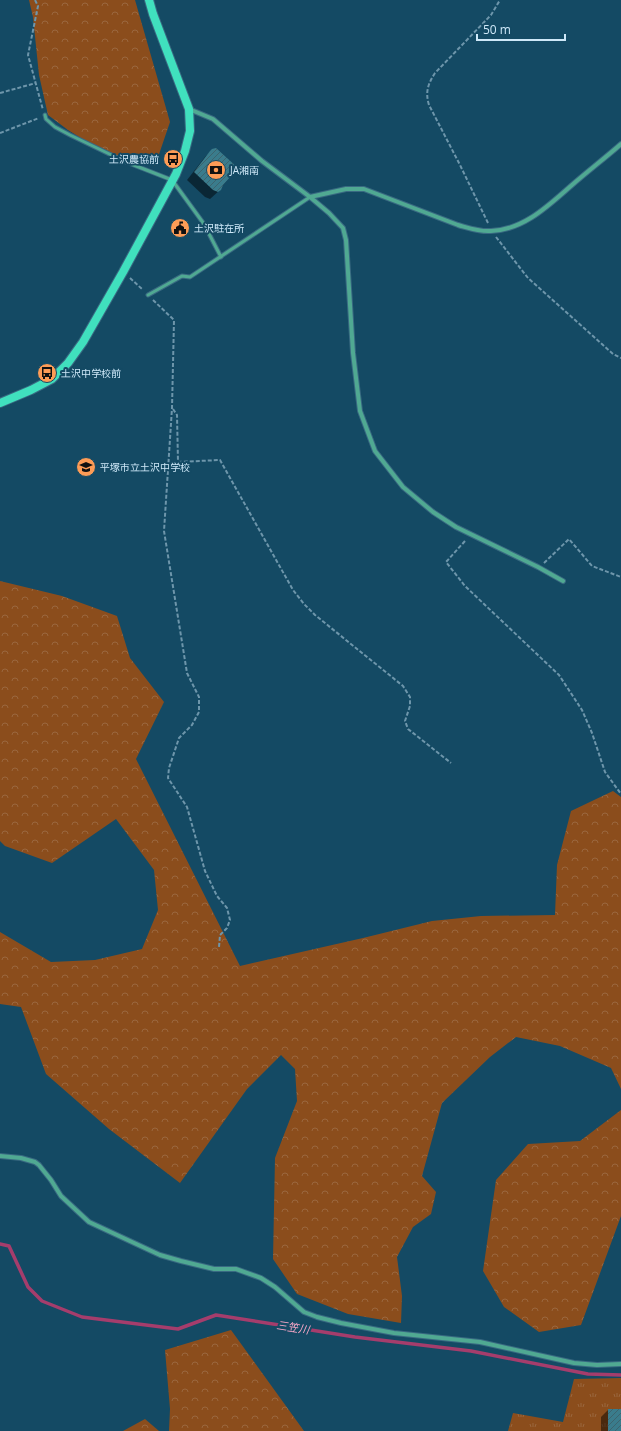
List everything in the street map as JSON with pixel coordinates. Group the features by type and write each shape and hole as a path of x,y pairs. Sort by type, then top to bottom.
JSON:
{"street":[{"path":"0,403 52,379 68,363 83,342 123,272 172,180 185,151 190,131 189,109 149,0"},
{"path":"189,109 213,119 262,161 310,197 329,213 343,228 346,240 353,353 360,411 375,451 403,487 433,512 456,527 538,567 563,581"},
{"path":"310,197 346,189 364,190 458,225 473,229 491,231 510,228 527,221 543,210 621,144"},
{"path":"0,1156 21,1158 35,1162 51,1180 61,1196 89,1222 160,1255 181,1262 214,1269 236,1269 261,1278 275,1287 304,1312 318,1317 394,1333 480,1342 574,1363 597,1365 621,1364"}],"lane":[{"path":"45,115 46,119 55,127 126,162 172,180 204,224 220,257"},
{"path":"148,295 182,276 190,277 310,197"}],"path":[{"path":"0,133 45,115 28,55 38,6 35,0"},
{"path":"500,0 492,16 435,73 429,84 426,96 429,105 460,165 491,231 528,278 613,354 621,358"},
{"path":"0,93 36,83"},
{"path":"123,272 174,320 172,408 164,531 187,673 199,698 199,712 192,725 179,738 169,768 168,778 186,807 205,871 217,896 228,908 230,920 227,928 220,936 219,947"},
{"path":"172,408 177,415 178,462 220,460 293,590 315,615 403,686 410,697 410,706 406,721 408,729 451,763"},
{"path":"472,534 446,562 465,586 558,675 582,710 592,733 605,772 621,794"},
{"path":"538,567 569,539 592,566 621,577"}],"green space":[{"path":"29,0 135,0 170,122 155,166 105,153 68,130 48,115 39,75 33,17"},
{"path":"0,581 62,596 117,616 130,658 164,702 136,759 240,966 432,921 481,916 555,915 557,865 571,811 613,791 621,797 621,1089 611,1068 560,1046 516,1037 490,1057 442,1103 422,1176 436,1192 431,1214 413,1227 397,1257 402,1296 401,1323 348,1314 297,1294 273,1259 275,1158 297,1101 295,1069 281,1055 247,1089 180,1183 109,1129 46,1074 21,1007 0,1004 0,932 51,962 95,960 142,949 158,910 154,870 116,819 52,863 5,846 0,841"},
{"path":"621,1110 621,1216 581,1325 539,1332 504,1307 483,1271 496,1180 528,1144 580,1141"},
{"path":"231,1330 304,1431 169,1431 170,1409 165,1350"},
{"path":"621,1378 621,1431 508,1431 513,1413 563,1422 574,1379"},
{"path":"145,1419 159,1431 123,1431"}],"building":[{"name":"JA湘南","path":"216,148 238,168 218,192 213,190 194,172 210,151"},
{"path":"608,1409 621,1409 621,1431 608,1431"}],"waterway":[{"name":"三笠川","path":"0,1244 9,1246 28,1287 42,1301 82,1317 178,1329 216,1315 355,1337 471,1351 588,1374 621,1375"}],"place":[{"name":"土沢農協前","path":"173,159"},
{"name":"JA湘南","path":"216,170"},
{"name":"土沢駐在所","path":"180,228"},
{"name":"土沢中学校前","path":"47,373"},
{"name":"平塚市立土沢中学校","path":"86,467"}]}
